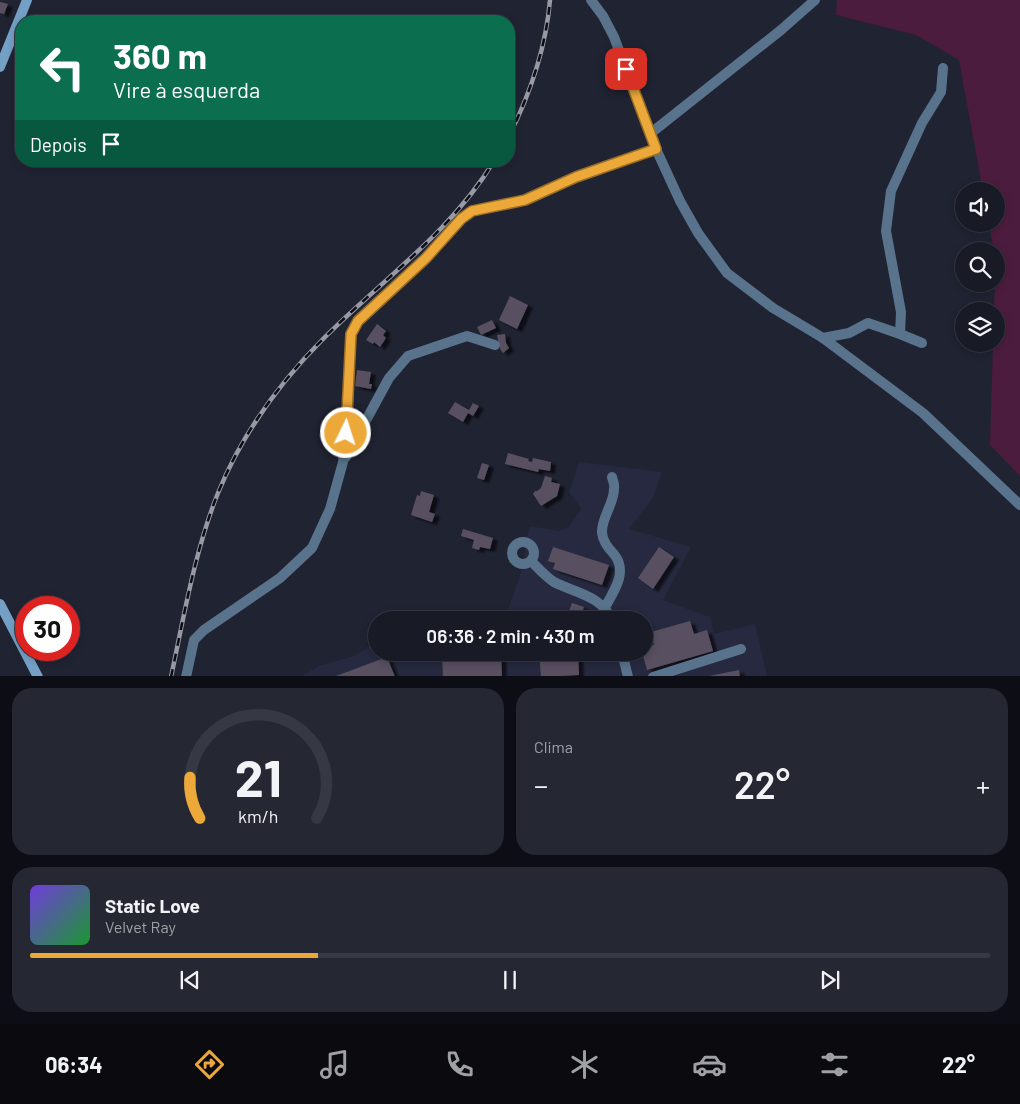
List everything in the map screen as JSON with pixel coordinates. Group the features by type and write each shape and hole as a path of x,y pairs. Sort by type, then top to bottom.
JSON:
{"main road":[{"path":"21,15 27,0"},
{"path":"0,67 15,30"},
{"path":"0,604 38,676"}],"street":[{"path":"591,0 603,16 614,37 656,149 680,201 698,233 727,273 773,308 824,338 922,413 1020,505"},
{"path":"651,133 781,30 814,0"},
{"path":"900,334 901,312 886,231 891,191 922,123 940,92 943,68"},
{"path":"186,676 194,640 204,630 280,578 312,548 330,509 343,462 348,418 348,372 351,334 358,321 426,258 461,219 472,211 525,200 576,177 656,149"},
{"path":"824,338 849,333 868,323 922,343"},
{"path":"343,462 389,378 408,356 467,336 495,345"},
{"path":"531,561 552,580 588,595 604,609 620,577 621,567 618,558 604,543 602,533 614,489 612,478"},
{"path":"653,676 741,649"},
{"path":"624,661 628,676"}],"shaded area":[{"path":"837,0 1020,0 1020,476 990,445 993,352 1005,352 1005,302 994,302 995,292 1005,292 1005,242 992,242 990,232 1005,232 1005,182 981,182 959,60 916,35 836,15"},
{"path":"579,462 662,472 653,498 629,529 691,547 663,600 710,617 714,634 755,624 767,676 303,676 318,666 354,656 368,647 368,661 653,661 653,611 507,611 524,564 525,543 530,526 559,531 568,528 581,509 569,492"}],"building":[{"path":"0,2 8,4 4,14 0,13"},
{"path":"510,296 528,305 517,329 499,320"},
{"path":"492,320 496,328 481,335 477,327"},
{"path":"377,324 386,331 383,335 386,338 380,347 374,342 373,344 366,340"},
{"path":"505,334 506,343 509,348 503,353 500,349 497,335"},
{"path":"357,370 371,372 369,384 372,384 371,389 355,386"},
{"path":"455,402 469,410 473,403 479,406 473,416 468,413 463,422 448,413"},
{"path":"508,453 529,459 528,461 532,462 533,458 551,462 550,471 539,469 538,472 505,464"},
{"path":"482,463 489,465 484,480 477,478"},
{"path":"545,476 552,478 551,482 560,484 557,496 541,506 533,494 541,488"},
{"path":"421,491 434,495 429,512 435,514 432,522 411,515 417,495 420,496"},
{"path":"463,529 493,538 490,549 480,547 479,550 472,548 474,540 461,536"},
{"path":"553,547 609,565 602,585 553,569 555,563 548,561"},
{"path":"659,547 674,557 653,589 638,578"},
{"path":"572,603 584,607 583,611 569,611"},
{"path":"690,621 694,634 707,630 713,651 647,670 644,661 653,661 653,631"},
{"path":"376,661 389,661 395,676 336,676"},
{"path":"442,661 501,661 502,676 443,676"},
{"path":"540,661 578,661 579,675 541,676"},
{"path":"739,670 740,676 709,676"}],"railway":[{"path":"515,123 524,104 541,53 550,0"},
{"path":"171,676 191,584 210,515 228,471 250,430 277,391 308,355 437,233 477,187 490,167"}],"route":[{"path":"346,433 351,334 358,321 426,258 461,219 472,211 525,200 576,177 656,149 626,69"}]}
